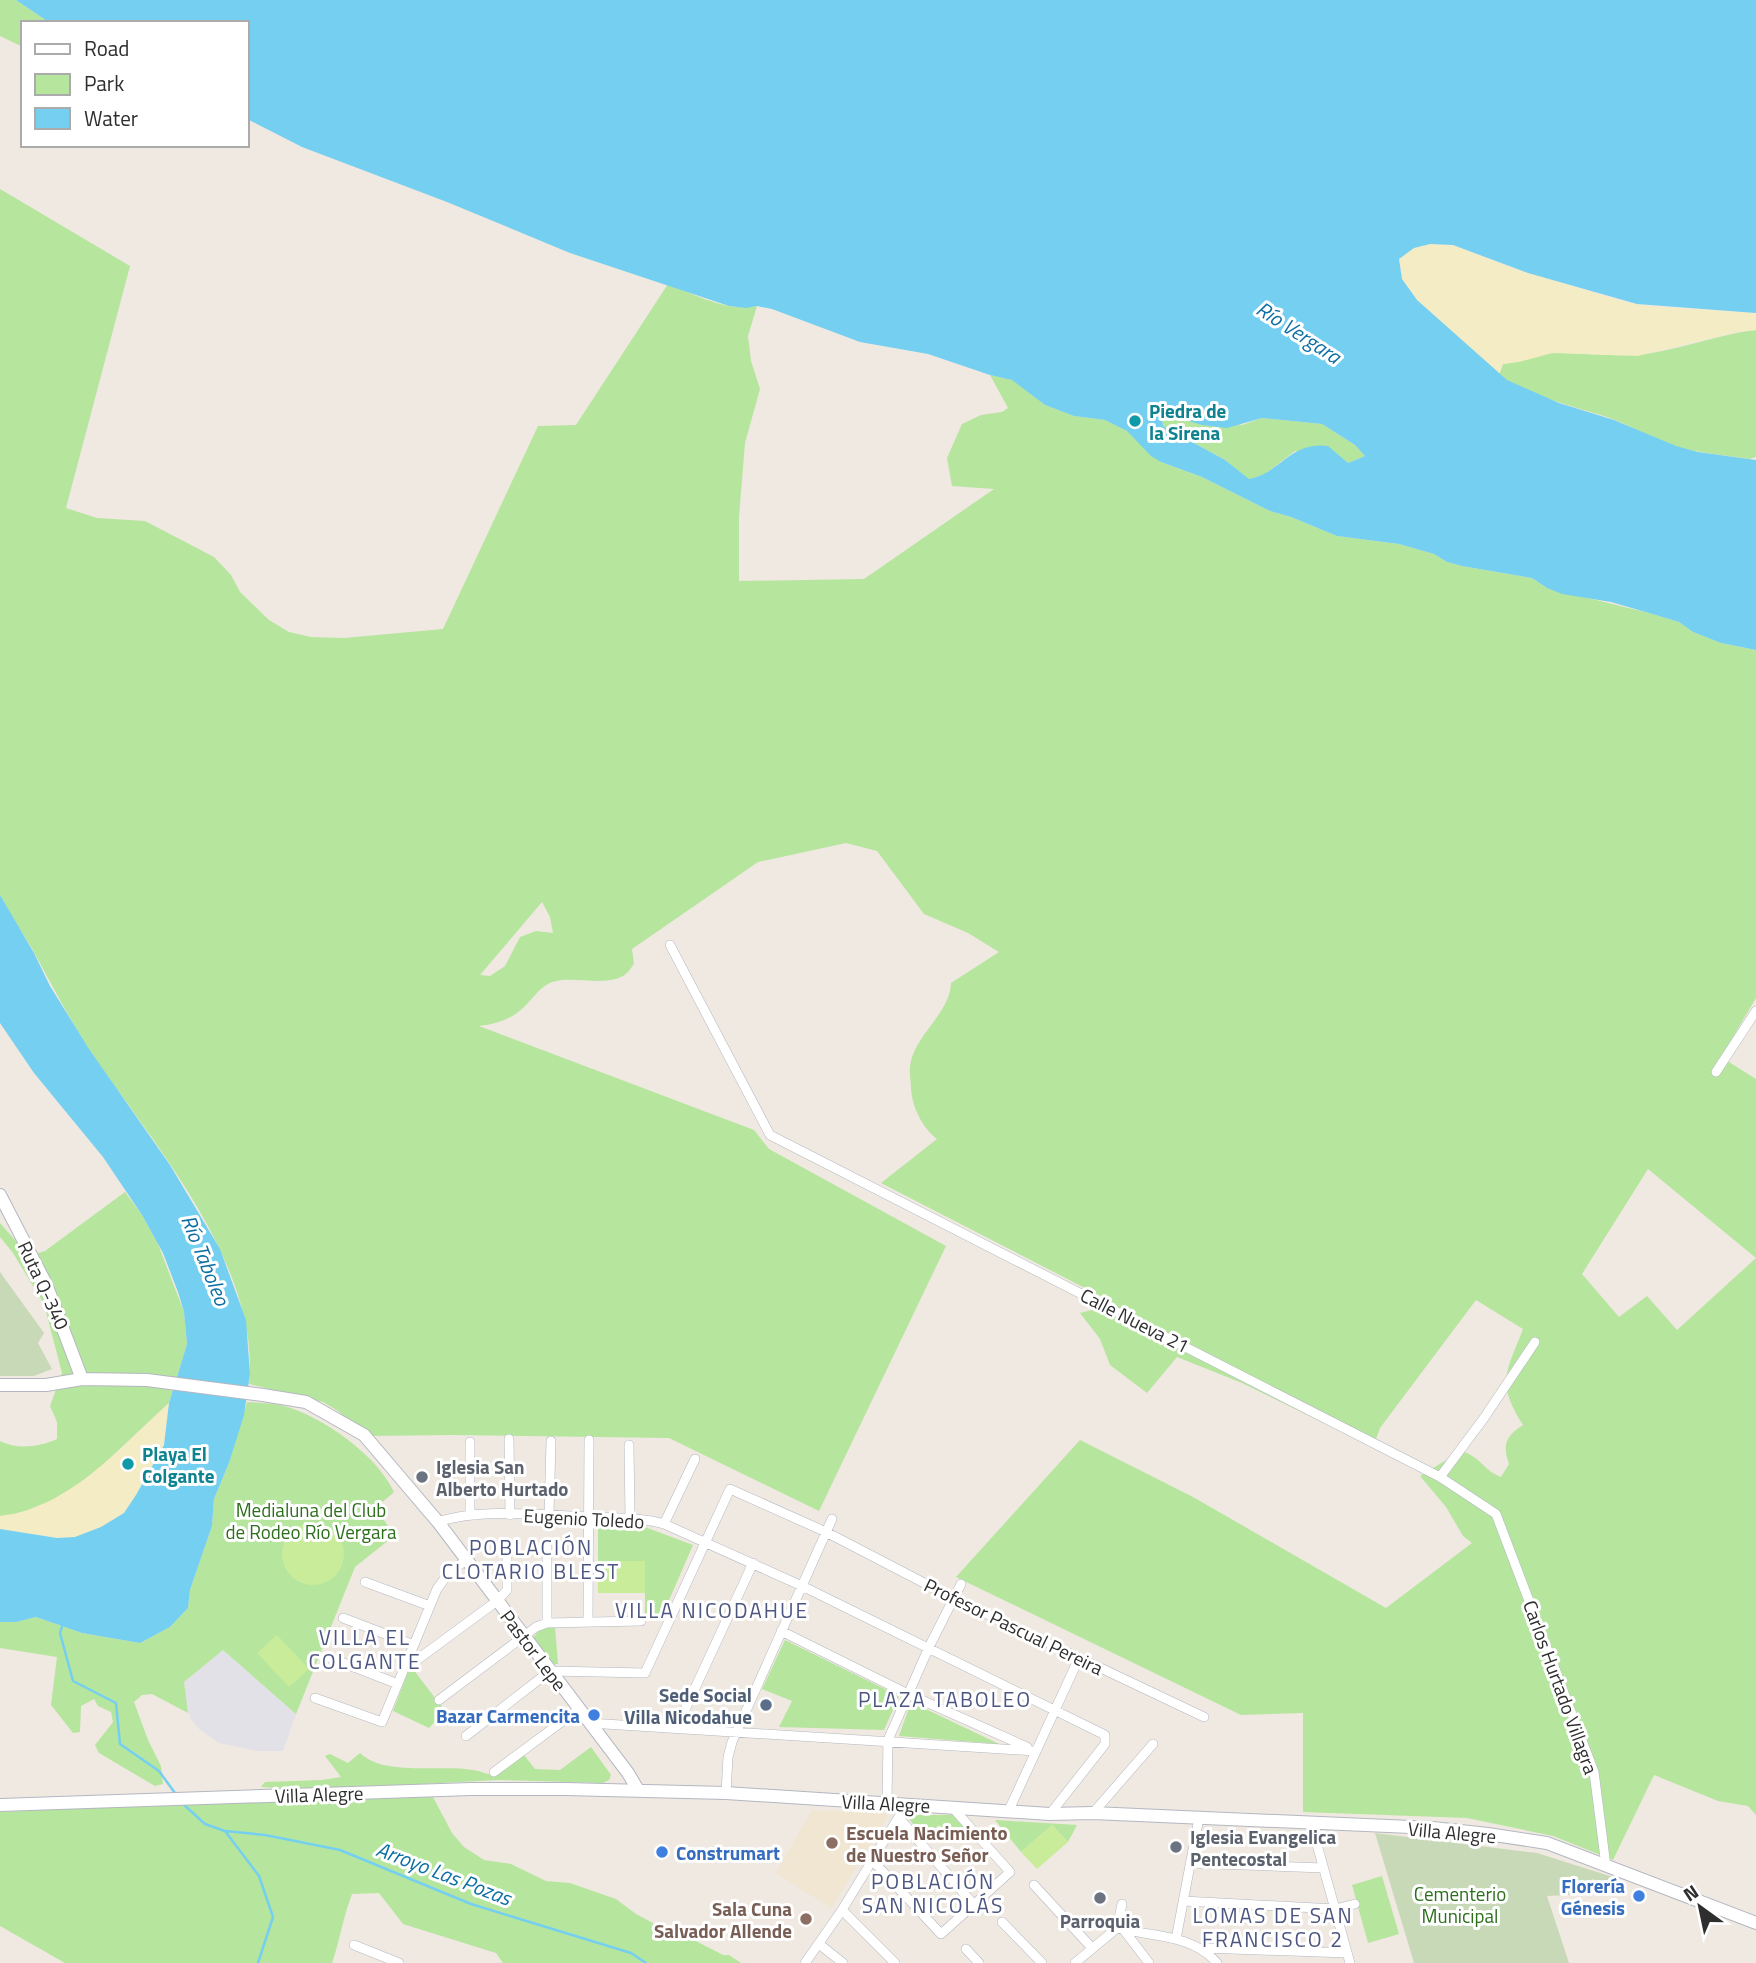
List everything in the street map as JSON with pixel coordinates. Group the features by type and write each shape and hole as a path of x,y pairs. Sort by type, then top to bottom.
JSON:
{"main road":[{"name":"Ruta Q-340","path":"0,1195 46,1284 82,1379"},
{"name":"Pastor Lepe","path":"0,1385 46,1385 82,1379 147,1380 263,1395 306,1402 365,1435 438,1522 638,1790"},
{"name":"Villa Alegre","path":"0,1805 471,1789 638,1790 887,1802 1050,1814 1093,1813 1433,1828 1547,1843 1756,1923"}],"street":[{"name":"Calle Nueva 21","path":"670,945 770,1135 1440,1477 1496,1514"},
{"path":"1716,1072 1756,1011"},
{"path":"1440,1477 1535,1342"},
{"path":"509,1439 510,1515"},
{"path":"588,1622 589,1440"},
{"path":"549,1515 551,1441"},
{"path":"470,1442 470,1515"},
{"path":"629,1445 630,1518"},
{"path":"664,1524 695,1458"},
{"name":"Profesor Pascual Pereira","path":"704,1542 730,1489 826,1532 953,1598 1204,1717"},
{"name":"Carlos Hurtado Villagra","path":"1496,1514 1594,1772 1606,1866"},
{"name":"Eugenio Toledo","path":"438,1522 470,1515 647,1519 664,1524 802,1586 1101,1732 1106,1739 1105,1744 1050,1814"},
{"path":"726,1793 728,1758 737,1731 832,1519"},
{"path":"466,1736 550,1671 645,1673 704,1542"},
{"path":"405,1667 497,1601 507,1590 507,1545"},
{"path":"547,1546 547,1623"},
{"path":"315,1698 382,1722 442,1581 466,1560"},
{"path":"677,1727 753,1563"},
{"path":"365,1582 430,1606"},
{"path":"887,1802 888,1740 929,1647 961,1584"},
{"path":"343,1618 414,1645"},
{"path":"439,1700 529,1630 547,1623 641,1621"},
{"path":"780,1630 908,1694 1035,1751"},
{"path":"328,1657 398,1684"},
{"path":"1009,1810 1079,1658"},
{"path":"494,1772 579,1709"},
{"path":"589,1723 1035,1751"},
{"path":"1093,1813 1153,1744"},
{"path":"804,1963 842,1910 906,1805"},
{"path":"872,1860 941,1934 1010,1872 952,1807"},
{"path":"899,1818 974,1905"},
{"path":"1176,1940 1199,1818"},
{"path":"1075,1963 1086,1959 1092,1948 1120,1929 1203,1948 1348,1958 1311,1823"},
{"path":"1190,1863 1323,1868"},
{"path":"1034,1885 1092,1948"},
{"path":"1183,1901 1335,1909 1355,1904"},
{"path":"1122,1903 1120,1929 1149,1963"},
{"path":"842,1910 895,1963"},
{"path":"1002,1922 1042,1963"},
{"path":"819,1944 843,1963"},
{"path":"354,1945 399,1963"},
{"path":"1203,1948 1217,1963"},
{"path":"966,1949 979,1963"}],"shaded area":[{"path":"223,1650 296,1714 283,1751 257,1751 219,1743 199,1729 191,1719 185,1701 184,1682"},
{"name":"Escuela Nacimiento de Nuestro Señor","path":"812,1810 889,1814 831,1908 776,1873"}],"green space":[{"path":"0,0 16,0 47,21 21,21 21,46 0,36"},
{"path":"0,189 130,266 66,508 97,518 145,521 214,557 231,575 240,592 269,620 289,632 311,637 344,638 443,629 538,426 576,425 668,284 723,305 757,306 748,336 751,361 760,389 745,443 739,517 739,581 864,579 994,489 952,486 947,458 962,424 981,415 1002,412 1008,408 990,375 1013,380 1045,405 1074,416 1105,420 1114,424 1127,431 1161,462 1202,477 1270,511 1337,536 1399,544 1462,566 1532,578 1547,588 1649,613 1679,622 1693,632 1721,643 1756,650 1756,998 1721,1057 1756,1079 1756,1258 1756,1815 1748,1806 1718,1801 1654,1775 1613,1860 1553,1836 1467,1818 1303,1812 1303,1713 1241,1715 956,1577 1080,1440 1193,1497 1386,1608 1472,1543 1463,1536 1446,1507 1420,1476 1461,1451 1501,1477 1509,1464 1507,1441 1523,1425 1509,1398 1506,1378 1523,1329 1476,1300 1380,1428 1373,1447 1242,1383 1177,1357 1147,1393 1110,1365 1100,1339 1080,1313 1116,1304 881,1183 937,1139 922,1123 912,1095 910,1066 918,1044 945,1005 951,983 999,952 968,933 924,914 877,851 846,843 758,862 632,949 634,964 623,976 606,981 552,982 543,987 513,1016 497,1023 479,1026 754,1130 769,1149 946,1246 819,1511 669,1438 367,1436 323,1402 249,1384 248,1340 238,1295 221,1251 171,1166 90,1051 0,895","holes":["542,902 550,917 553,933 536,931 520,937 505,966 490,976 480,975","1648,1169 1756,1258 1677,1330 1647,1296 1619,1317 1582,1274"]},
{"path":"1756,330 1756,457 1749,459 1674,446 1613,419 1536,394 1499,375 1503,364 1542,354 1644,354"},
{"path":"1170,415 1242,425 1262,418 1322,424 1355,445 1365,456 1348,463 1343,459 1295,451 1265,474 1248,480 1225,460 1163,426 1162,419"},
{"path":"125,1192 158,1244 184,1312 187,1344 169,1403 90,1477 51,1501 18,1514 0,1516 0,1441 14,1446 28,1446 57,1439 57,1422 50,1406 62,1373 44,1304 0,1237 0,1223 29,1256 45,1251"},
{"path":"0,1272 44,1333 38,1343 52,1369 34,1376 0,1376"},
{"name":"Medialuna del Club de Rodeo Río Vergara","path":"247,1402 280,1405 299,1411 331,1428 362,1451 386,1478 394,1492 375,1508 395,1535 355,1567 296,1714 223,1650 184,1682 188,1713 152,1694 142,1695 134,1702 161,1766 163,1784 155,1786 99,1753 95,1745 113,1722 111,1712 98,1706 94,1699 81,1706 80,1732 73,1733 51,1705 57,1657 0,1648 0,1622 16,1622 36,1617 82,1633 140,1643 170,1627 188,1608 190,1590 212,1526 214,1499 229,1463"},
{"path":"307,1523 319,1523 335,1532 342,1542 342,1566 335,1576 319,1585 307,1585 296,1580 287,1571 282,1560 282,1548 287,1537 296,1528"},
{"path":"598,1527 645,1527 693,1545 660,1621 645,1619 645,1561 598,1561"},
{"path":"598,1561 645,1561 645,1593 598,1593"},
{"path":"555,1626 558,1664 552,1664 532,1639 542,1627"},
{"path":"277,1635 309,1669 289,1687 257,1653"},
{"path":"785,1640 899,1696 884,1730 779,1727 792,1701 762,1689"},
{"path":"409,1669 413,1669 445,1711 429,1728 393,1711"},
{"path":"911,1702 999,1744 899,1736"},
{"path":"591,1747 611,1775 609,1780 603,1783 498,1780 305,1790 261,1787 265,1782 341,1777 325,1756 330,1754 348,1763 360,1753 384,1765 476,1770 494,1776 524,1755 535,1769 560,1770"},
{"path":"433,1797 452,1833 464,1847 484,1860 511,1864 546,1881 570,1883 616,1899 636,1914 664,1929 688,1937 723,1955 729,1955 741,1963 503,1963 496,1953 403,1924 379,1893 352,1894 332,1963 65,1963 0,1926 0,1812"},
{"path":"908,1815 954,1815 965,1826 952,1838 939,1825 925,1837"},
{"path":"995,1820 1077,1825 1068,1842 1052,1825 1021,1852"},
{"path":"1052,1825 1068,1842 1037,1869 1021,1852"},
{"name":"Cementerio Municipal","path":"1375,1833 1537,1853 1613,1877 1616,1893 1547,1896 1569,1963 1414,1963"},
{"path":"1382,1876 1399,1934 1368,1943 1352,1885"}],"sand":[{"path":"1430,244 1453,245 1512,268 1625,302 1756,313 1756,330 1737,332 1638,356 1552,353 1503,364 1499,375 1417,300 1402,279 1399,259 1414,248"},
{"name":"Playa El Colgante","path":"169,1403 164,1445 124,1513 101,1527 75,1537 57,1538 0,1529 0,1516 25,1511 71,1488 112,1456"}],"water":[{"name":"Río Vergara","path":"16,0 1756,0 1756,313 1637,304 1528,273 1453,245 1430,244 1414,248 1399,259 1402,279 1417,300 1507,380 1559,403 1614,420 1676,446 1698,452 1756,460 1756,650 1721,643 1693,632 1679,622 1611,602 1562,594 1532,578 1462,566 1399,544 1337,536 1270,511 1202,477 1161,462 1151,456 1127,431 1105,420 1074,416 1045,405 1012,380 928,354 860,342 772,309 729,306 570,253 447,202 302,147 248,120 248,21 47,21","holes":["1170,415 1202,425 1227,428 1262,418 1322,424 1355,445 1365,456 1348,463 1328,446 1304,448 1269,471 1249,479 1225,460 1163,426 1162,419"]},
{"name":"Río Taboleo","path":"0,895 50,986 89,1049 170,1165 220,1249 246,1320 250,1374 244,1415 214,1499 212,1526 190,1590 188,1608 170,1627 140,1643 82,1633 36,1617 16,1622 0,1622 0,1529 57,1538 75,1537 101,1527 124,1513 164,1445 169,1403 187,1344 184,1312 178,1292 163,1253 142,1215 103,1157 34,1073 0,1023"}],"waterway":[{"path":"63,1623 60,1633 73,1681 116,1703 120,1744 159,1771 175,1793"},
{"path":"183,1804 205,1824 225,1831 259,1876 273,1917 258,1963"},
{"name":"Arroyo Las Pozas","path":"225,1831 265,1835 340,1850 471,1904 631,1953 646,1963"}],"place":[{"name":"Piedra de la Sirena","path":"1135,421"},
{"name":"Playa El Colgante","path":"128,1464"},
{"name":"Iglesia San Alberto Hurtado","path":"422,1477"},
{"name":"Sede Social Villa Nicodahue","path":"766,1705"},
{"name":"Bazar Carmencita","path":"594,1715"},
{"name":"Escuela Nacimiento de Nuestro Señor","path":"832,1843"},
{"name":"Iglesia Evangelica Pentecostal","path":"1176,1847"},
{"name":"Construmart","path":"662,1852"},
{"name":"Florería Génesis","path":"1639,1896"},
{"name":"Parroquia","path":"1100,1898"},
{"name":"Sala Cuna Salvador Allende","path":"806,1919"}],"district":[{"name":"POBLACIÓN CLOTARIO BLEST","path":"531,1559"},
{"name":"VILLA NICODAHUE","path":"712,1610"},
{"name":"VILLA EL COLGANTE","path":"365,1649"},
{"name":"PLAZA TABOLEO","path":"945,1699"},
{"name":"POBLACIÓN SAN NICOLÁS","path":"933,1893"},
{"name":"LOMAS DE SAN FRANCISCO 2","path":"1273,1927"}]}
